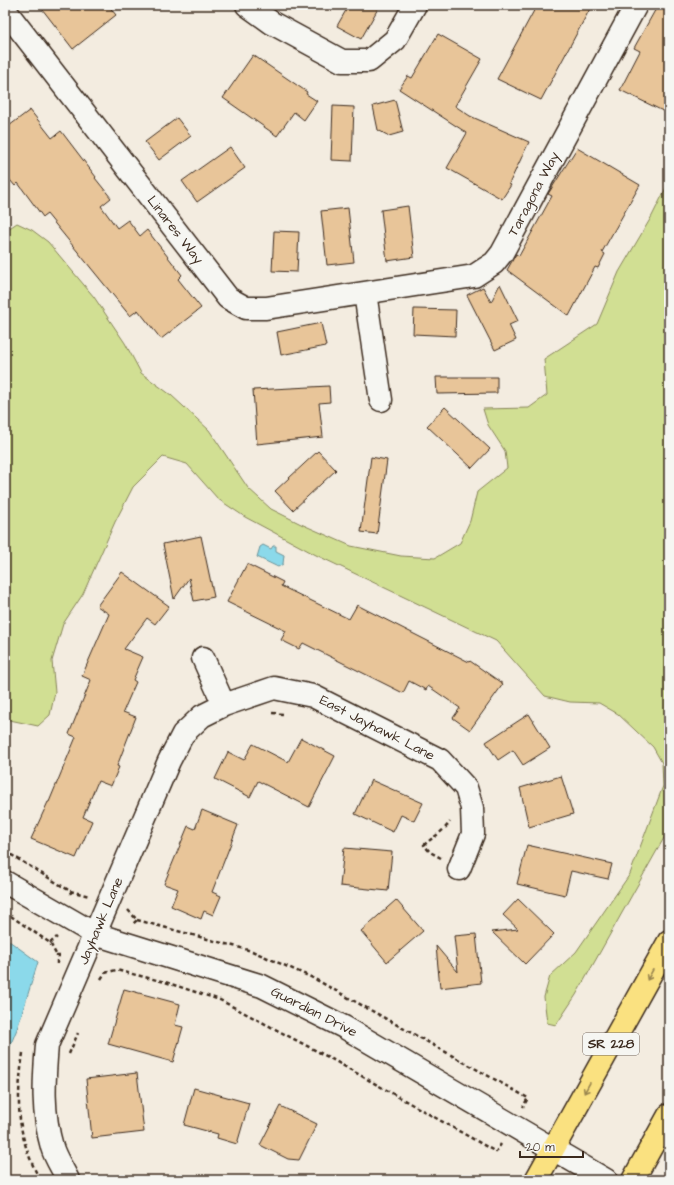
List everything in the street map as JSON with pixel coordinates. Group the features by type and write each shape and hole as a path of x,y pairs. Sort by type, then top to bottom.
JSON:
{"main road":[{"name":"SR 228","path":"536,1180 669,941"},
{"path":"633,1180 669,1115"}],"street":[{"path":"247,5 272,23 342,61 369,61 395,40 415,5"},
{"name":"Taragona Way","path":"365,293 474,276 494,263 502,254 636,5"},
{"name":"Linares Way","path":"5,10 228,298 246,308 266,308 365,293"},
{"path":"365,293 381,400"},
{"path":"203,658 233,701"},
{"name":"East Jayhawk Lane","path":"233,701 274,688 313,696 440,760 466,788 472,808 473,834 459,868"},
{"name":"Jayhawk Lane","path":"68,1180 52,1148 46,1120 43,1088 47,1045 169,760 183,734 202,716 233,701"},
{"name":"Guardian Drive","path":"5,882 95,934 262,986 344,1027 554,1148 606,1180"}],"path":[{"path":"268,713 288,714"},
{"path":"452,816 451,821 440,834 431,838 424,844 430,852 459,868"},
{"path":"130,905 130,910"},
{"path":"5,912 50,943 57,956"},
{"path":"97,984 105,973 116,970 165,982 220,1000 321,1053 496,1152 512,1124"},
{"path":"69,1055 79,1029"}],"green space":[{"path":"669,182 669,829 576,995 556,1025 547,1023 544,997 550,976 576,952 630,874 663,786 662,763 653,747 618,714 599,703 570,702 545,696 496,641 316,555 245,517 218,499 187,464 163,457 133,487 115,522 83,594 63,624 52,661 55,692 50,715 38,726 5,719 5,231 17,223 32,230 48,242 94,297 125,343 141,373 171,395 209,430 248,488 271,509 351,546 401,556 435,558 460,543 470,521 477,492 507,468 505,451 488,425 483,409 529,408 547,395 544,359 597,324 619,272 652,216"}],"water":[{"path":"263,545 271,549 273,546 276,546 276,551 284,555 283,564 278,567 257,557 260,547"},
{"path":"5,938 38,962 17,1029 5,1058"}],"building":[{"path":"39,5 108,5 116,15 73,49"},
{"path":"349,5 380,5 361,39 337,26"},
{"path":"537,5 592,5 541,100 497,79"},
{"path":"658,5 669,5 669,114 620,90 640,51 634,48"},
{"path":"438,34 482,59 455,106 470,116 529,142 509,184 511,185 502,199 447,168 467,133 399,89 408,76 412,78"},
{"path":"253,55 307,92 306,94 317,101 304,120 294,112 277,136 223,98"},
{"path":"395,100 403,132 389,136 378,130 373,106"},
{"path":"333,106 354,107 352,161 331,160"},
{"path":"30,110 52,138 61,131 96,177 95,178 111,198 101,206 117,228 128,220 140,236 147,230 182,275 178,279 201,308 161,339 138,310 130,316 47,214 43,217 18,183 15,186 5,174 5,129"},
{"path":"177,118 191,136 159,160 145,142"},
{"path":"230,147 245,168 197,202 182,181"},
{"path":"577,148 640,185 602,252 605,254 598,268 595,267 569,316 507,270 516,254 519,256 552,196 548,194"},
{"path":"408,206 414,257 387,261 381,210"},
{"path":"348,208 354,262 327,265 321,211"},
{"path":"274,231 299,232 297,272 272,271"},
{"path":"500,284 518,321 509,325 516,340 495,350 467,295 483,287 491,302"},
{"path":"414,309 456,310 455,336 413,334"},
{"path":"321,323 326,346 281,355 277,332"},
{"path":"436,377 497,377 497,393 437,394"},
{"path":"329,386 330,402 319,403 323,437 257,444 253,390"},
{"path":"445,407 490,449 472,468 427,426"},
{"path":"318,451 336,470 293,510 275,491"},
{"path":"371,457 387,460 377,534 361,532"},
{"path":"201,536 214,597 194,601 189,578 174,599 163,544"},
{"path":"247,564 283,582 281,586 349,619 357,605 469,662 470,661 503,684 470,730 453,718 460,708 428,686 426,690 409,681 403,693 303,643 299,649 281,640 286,631 227,602"},
{"path":"122,572 169,606 155,624 147,618 124,649 143,657 133,680 136,682 123,712 136,717 111,786 98,781 83,817 92,821 76,858 31,839 49,802 76,737 69,734 91,680 82,676 109,614 97,606"},
{"path":"529,714 550,748 523,765 513,750 498,760 486,742"},
{"path":"301,738 335,756 309,807 258,781 250,797 215,779 228,752 244,760 253,744 288,762"},
{"path":"561,776 573,814 529,827 520,788"},
{"path":"371,780 423,803 414,821 401,815 393,832 355,814"},
{"path":"202,810 238,825 212,892 221,896 213,915 204,911 201,919 171,906 178,889 164,884 188,826 195,829"},
{"path":"527,845 612,864 608,879 571,871 565,895 517,884"},
{"path":"344,848 392,852 388,891 340,886"},
{"path":"518,899 554,934 525,964 492,932 518,929 503,915"},
{"path":"396,900 423,931 387,962 361,931"},
{"path":"476,934 481,983 440,988 436,946 458,972 454,936"},
{"path":"124,989 180,1004 175,1025 183,1027 173,1062 108,1044"},
{"path":"137,1073 144,1132 92,1138 86,1079"},
{"path":"194,1088 249,1103 237,1144 217,1138 218,1134 184,1125"},
{"path":"280,1106 317,1124 299,1160 288,1159 260,1145"}]}
